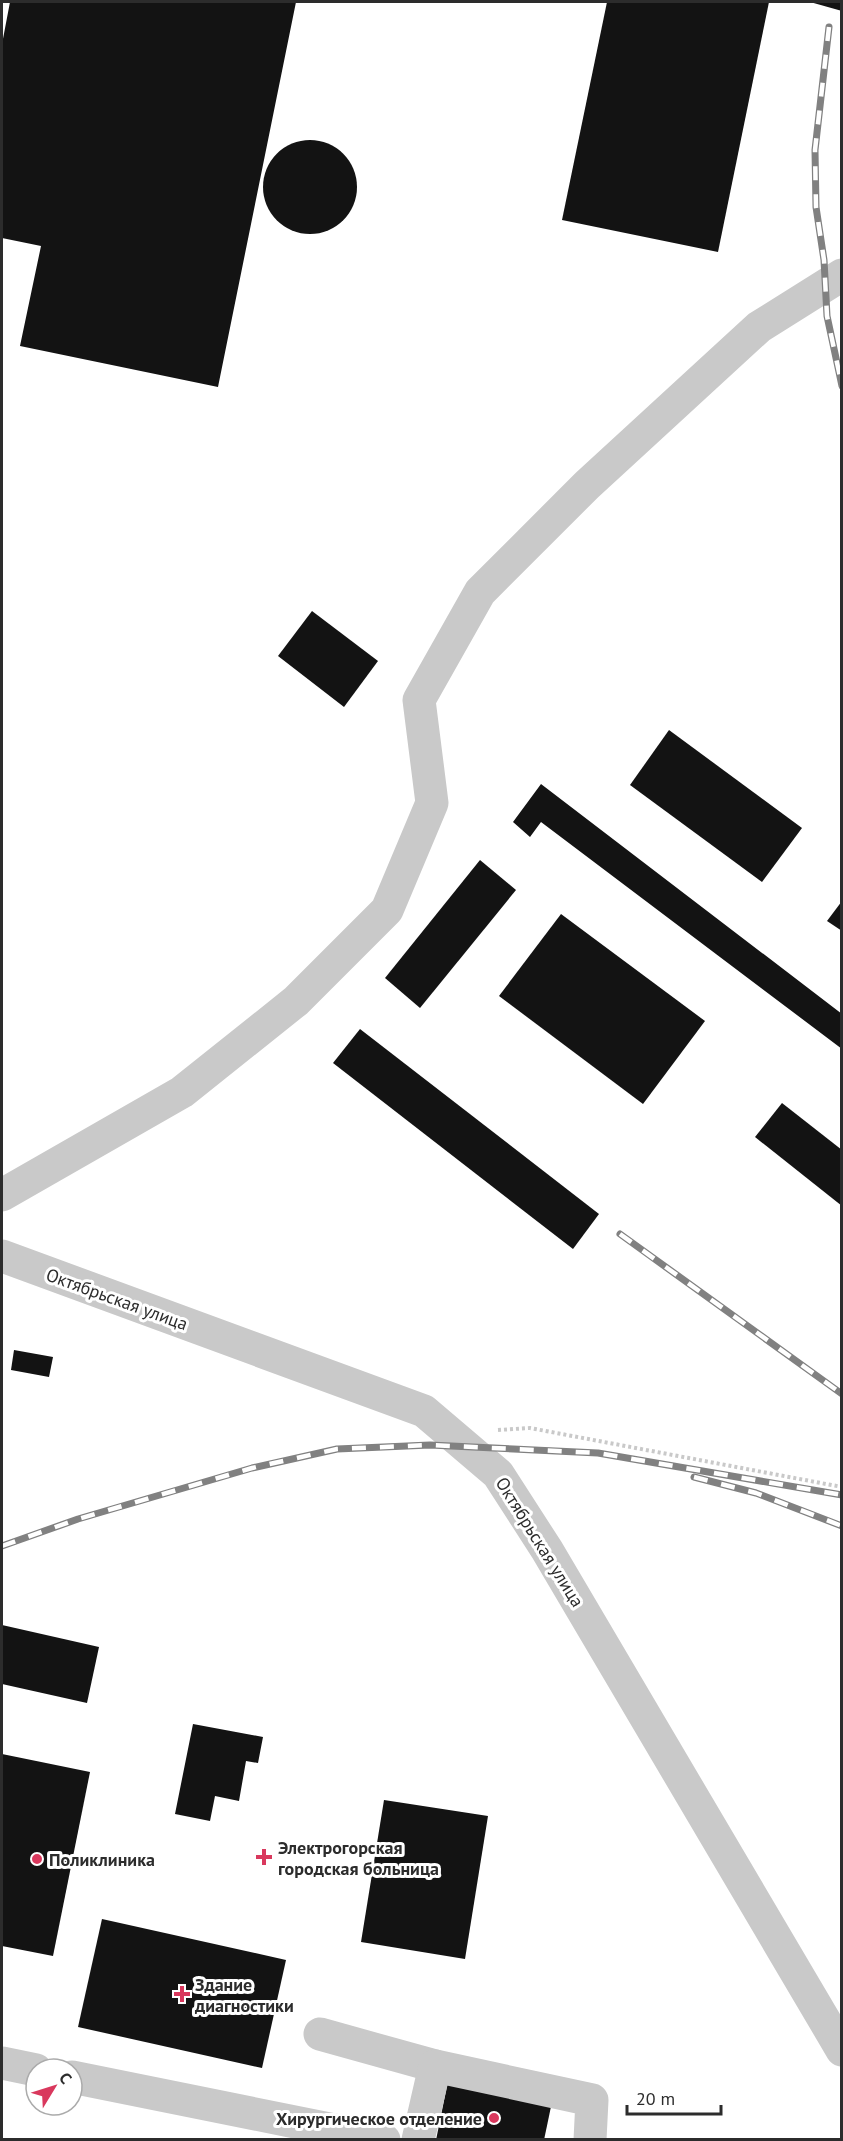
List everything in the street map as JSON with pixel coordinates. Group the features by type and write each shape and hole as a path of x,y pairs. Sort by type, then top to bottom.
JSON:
{"street":[{"path":"2,1195 182,1092 296,1001 387,910 432,803 419,700 480,592 587,485 759,327 842,275"},
{"name":"Октябрьская улица","path":"2,1256 424,1410 498,1474 547,1550 842,2050"},
{"path":"320,2034 435,2066 592,2100 590,2139"},
{"path":"2,2063 24,2068"},
{"path":"418,2139 435,2066"},
{"path":"84,2080 384,2139"}],"path":[{"path":"494,1430 530,1428 842,1487"}],"building":[{"path":"10,2 296,2 218,387 20,346 41,246 2,238 2,44"},
{"path":"607,2 769,2 718,252 562,220"},
{"path":"810,2 842,2 842,11"},
{"path":"310,140 328,143 344,153 354,169 357,187 354,205 344,221 328,231 310,234 292,231 276,221 266,205 263,187 266,169 276,153 292,143"},
{"path":"312,611 378,661 344,707 278,656"},
{"path":"669,730 802,828 762,882 630,785"},
{"path":"541,784 842,1014 842,1049 541,822 530,837 513,822"},
{"path":"480,860 516,890 420,1008 385,978"},
{"path":"842,901 842,931 827,921"},
{"path":"561,914 705,1021 643,1104 499,996"},
{"path":"360,1029 599,1214 573,1249 333,1063"},
{"path":"782,1103 842,1150 842,1206 755,1137"},
{"path":"14,1350 53,1357 49,1377 11,1370"},
{"path":"2,1625 99,1647 87,1703 2,1684"},
{"path":"193,1724 263,1737 258,1763 246,1761 239,1801 215,1796 210,1821 175,1814"},
{"name":"Поликлиника","path":"2,1754 90,1772 53,1956 2,1946"},
{"path":"384,1800 488,1816 465,1959 361,1942"},
{"name":"Здание диагностики","path":"102,1919 286,1960 262,2068 78,2027"},
{"name":"Хирургическое отделение","path":"449,2076 553,2097 544,2140 436,2140"}],"railway":[{"path":"829,27 815,150 816,207 824,260 827,316 842,386"},
{"path":"620,1234 842,1394"},
{"path":"2,1546 78,1519 252,1468 337,1449 430,1445 598,1453 842,1495"},
{"path":"694,1477 756,1493 842,1526"}],"place":[{"name":"Электрогорская городская больница","path":"264,1857"},
{"name":"Поликлиника","path":"37,1859"},
{"name":"Здание диагностики","path":"182,1994"},
{"name":"Хирургическое отделение","path":"494,2118"}]}
